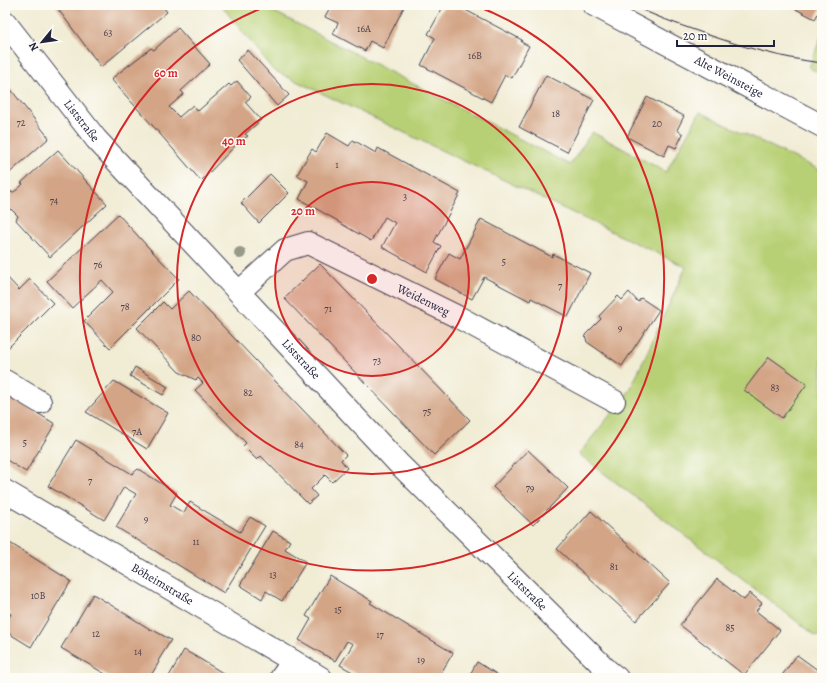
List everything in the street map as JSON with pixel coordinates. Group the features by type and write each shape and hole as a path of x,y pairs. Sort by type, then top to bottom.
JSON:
{"street":[{"name":"Alte Weinsteige","path":"594,5 822,126"},
{"name":"Liststraße","path":"5,22 96,139 398,463 602,666 617,678"},
{"name":"Weidenweg","path":"239,292 285,250 308,243 458,317 614,401"},
{"path":"5,381 40,402"},
{"name":"Böheimstraße","path":"5,491 287,669 321,678"}],"green space":[{"path":"221,5 261,5 570,165 592,132 666,172 700,112 822,171 822,636 816,636 579,454 630,390 686,267 273,70"},
{"path":"822,34 822,74 809,68"}],"building":[{"path":"55,5 162,5 167,12 101,67"},
{"path":"331,5 405,5 383,48 370,41 365,51 333,34 338,23 325,17"},
{"path":"444,5 456,5 522,40 521,42 529,46 512,78 505,75 491,102 421,65 435,38 428,34"},
{"path":"788,5 822,5 822,6 815,19"},
{"path":"178,28 210,64 181,91 184,94 169,107 179,117 193,105 198,111 229,84 231,86 237,81 251,97 245,102 261,120 245,134 248,136 237,144 201,181 111,79 151,48 154,50"},
{"path":"248,50 289,95 277,106 237,60"},
{"path":"546,75 594,100 567,152 519,127"},
{"path":"5,82 49,138 5,177"},
{"path":"647,97 684,116 677,130 683,134 676,148 669,145 664,156 627,137"},
{"path":"327,133 349,146 353,140 376,153 378,148 460,193 434,242 441,246 427,272 382,247 395,223 385,217 371,241 299,199 308,181 297,175 312,149 316,152"},
{"path":"58,150 107,204 50,257 16,220 18,216 5,205 5,196 11,191 12,193 18,189 23,184 21,183"},
{"path":"270,174 289,193 259,223 241,203"},
{"path":"118,214 179,279 110,348 84,321 113,292 102,280 72,308 47,281"},
{"path":"481,219 552,257 553,254 590,273 568,317 531,298 530,301 484,277 472,299 435,279 449,253 460,259"},
{"path":"320,264 470,420 434,455 284,298"},
{"path":"7,277 19,290 30,279 53,303 5,351 5,279"},
{"path":"189,291 346,455 341,460 347,468 332,482 325,475 311,489 317,496 308,504 261,456 257,460 243,446 246,443 195,390 203,383 198,378 196,380 179,372 137,328 163,302 170,309"},
{"path":"629,292 638,302 641,298 659,310 622,366 587,342 585,335 601,319 599,316 618,296 622,300"},
{"path":"769,357 807,384 782,418 744,390"},
{"path":"135,367 168,387 163,395 130,376"},
{"path":"114,381 168,413 147,449 86,412"},
{"path":"5,393 55,424 26,472 5,459"},
{"path":"76,440 132,474 138,469 177,493 170,505 184,513 190,502 240,532 250,517 265,526 224,593 116,527 136,494 124,487 104,520 48,486"},
{"path":"528,450 568,488 533,525 493,487"},
{"path":"591,511 670,583 636,621 557,549"},
{"path":"273,531 290,541 285,549 306,562 282,601 266,591 262,599 240,585"},
{"path":"5,540 71,581 31,647 5,631 5,624 11,614 5,610"},
{"path":"330,576 372,601 370,603 453,653 438,678 363,678 340,665 353,644 347,641 335,661 299,640 311,619 306,616"},
{"path":"717,579 744,600 750,593 762,603 756,611 780,630 744,675 680,625"},
{"path":"93,594 153,631 171,640 150,677 112,678 61,648"},
{"path":"184,650 200,659 231,678 168,678"},
{"path":"797,655 822,673 822,678 780,678"},
{"path":"477,662 503,678 468,678"}],"tram line":[{"path":"632,5 666,20 730,42 775,55 822,63"}]}
